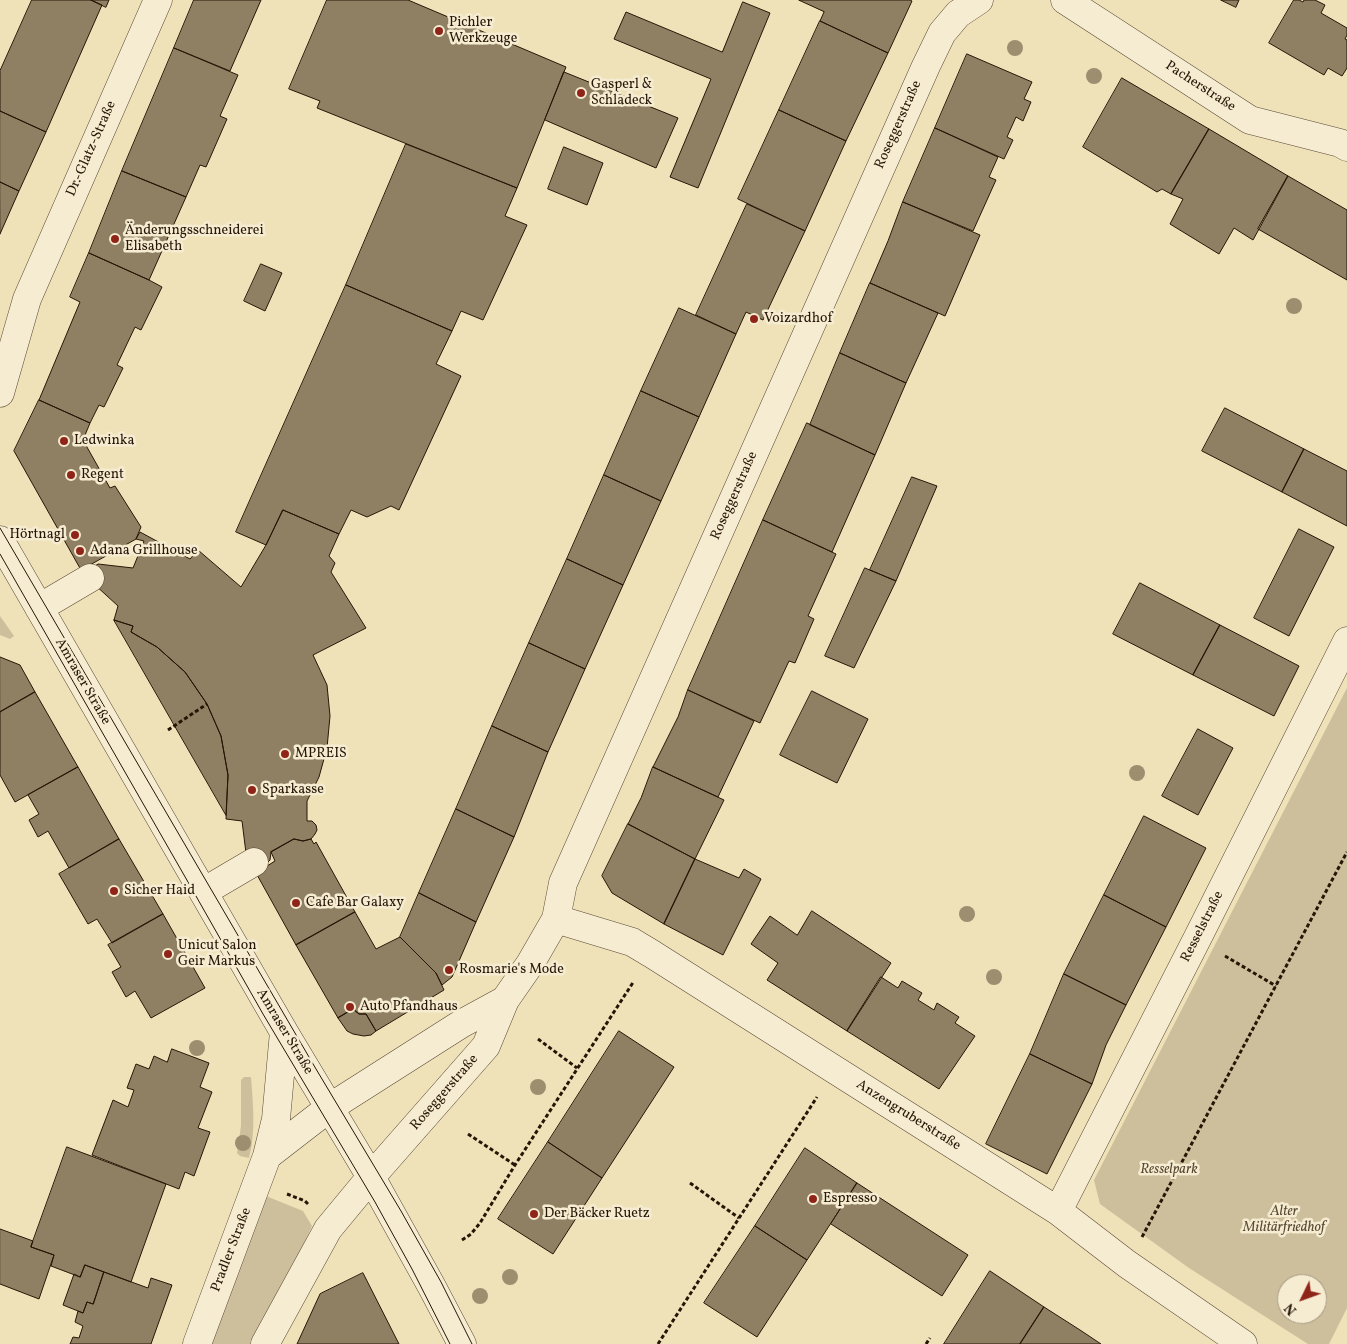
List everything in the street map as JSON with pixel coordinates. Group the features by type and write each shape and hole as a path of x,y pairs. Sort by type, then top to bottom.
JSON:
{"street":[{"name":"Dr.-Glatz-Straße","path":"0,393 27,298 158,0"},
{"name":"Roseggerstraße","path":"371,1177 486,1046 505,1000 530,964 556,919 563,883 926,66 942,33 958,14 979,0"},
{"name":"Pacherstraße","path":"1065,0 1250,120 1340,143 1347,147"},
{"name":"Dr.-Glatz-Straße","path":"0,319 27,298"},
{"name":"Amraser Straße","path":"0,540 284,1032 371,1177 462,1344"},
{"path":"39,608 90,578"},
{"name":"Resselstraße","path":"1058,1211 1347,641"},
{"path":"203,892 254,862"},
{"name":"Anzengruberstraße","path":"556,919 632,942 652,954 1058,1211 1127,1264 1243,1344"},
{"name":"Roseggerstraße","path":"329,1108 461,1024 505,1000"},
{"name":"Pradler Straße","path":"197,1344 267,1156 276,1119 284,1032"},
{"path":"267,1156 329,1108"},
{"path":"265,1344 328,1229 371,1177"}],"path":[{"path":"168,730 207,704"},
{"path":"1127,1264 1347,852"},
{"path":"1197,939 1276,986"},
{"path":"462,1240 471,1234 480,1223 515,1165 652,954"},
{"path":"538,1039 578,1068"},
{"path":"658,1344 835,1070"},
{"path":"468,1134 515,1165"},
{"path":"690,1183 739,1218"},
{"path":"281,1192 305,1201 311,1207"},
{"path":"926,1344 930,1338"}],"green space":[{"path":"0,616 14,636 10,639 0,635"},
{"name":"Resselpark","path":"1347,688 1347,1308 1329,1344 1308,1344 1189,1268 1100,1204 1094,1180"},
{"path":"244,1077 251,1077 253,1097 253,1128 249,1158 240,1156 237,1153 241,1126 241,1080"},
{"path":"261,1194 303,1211 312,1226 294,1265 252,1344 206,1344"}],"building":[{"path":"32,0 91,0 102,5 46,132 0,111 0,71"},
{"path":"91,0 109,0 106,7"},
{"path":"194,0 261,0 230,71 174,48"},
{"path":"327,0 408,0 566,67 517,188 317,108 320,101 289,89"},
{"path":"799,0 912,1 888,53 820,21 824,12"},
{"path":"1221,0 1239,0 1236,7"},
{"path":"1294,0 1303,2 1304,0 1315,0 1325,5 1321,13 1347,28 1345,39 1347,40 1347,68 1342,76 1328,68 1324,75 1269,43"},
{"path":"743,2 770,13 698,188 670,177 711,79 614,39 626,12 722,52"},
{"path":"820,21 888,53 846,141 779,110"},
{"path":"174,48 238,75 220,116 227,119 206,167 200,165 186,197 122,171"},
{"path":"967,54 1032,82 1024,99 1031,102 1023,121 1016,117 1007,137 1013,140 1004,159 935,128"},
{"path":"564,72 678,118 656,168 545,120"},
{"path":"1122,78 1209,129 1171,194 1162,189 1157,192 1083,147"},
{"path":"779,110 846,141 805,231 738,199"},
{"path":"0,111 46,132 19,191 0,182"},
{"path":"935,128 998,157 989,177 996,180 973,231 903,202"},
{"path":"1209,129 1288,176 1253,240 1234,228 1219,254 1170,224 1183,199 1171,194"},
{"path":"406,144 517,188 505,216 527,225 483,320 461,311 452,331 346,285"},
{"path":"564,147 603,163 587,205 548,189"},
{"path":"122,171 186,197 149,280 89,253"},
{"path":"1288,176 1347,210 1347,280 1258,229"},
{"path":"0,182 19,191 0,234"},
{"path":"903,202 980,235 945,316 870,283"},
{"path":"747,204 805,231 763,320 746,312 736,334 696,315"},
{"path":"89,253 162,287 141,330 135,327 117,365 123,368 104,407 99,405 90,423 39,400 80,302 70,297"},
{"path":"261,264 282,273 265,311 244,301"},
{"path":"870,283 938,313 906,383 840,353"},
{"path":"346,285 452,331 436,364 461,376 399,510 391,506 367,517 351,510 339,534 283,510 266,545 236,532"},
{"path":"679,308 736,334 699,417 641,391"},
{"path":"840,353 906,383 875,455 810,425"},
{"path":"641,391 699,417 661,501 604,475"},
{"path":"39,400 90,423 83,440 110,488 115,486 141,527 136,539 81,570 14,451"},
{"path":"1225,408 1304,449 1282,492 1202,451"},
{"path":"807,423 875,455 832,552 763,520"},
{"path":"1304,449 1347,471 1347,526 1282,492"},
{"path":"604,475 661,501 623,585 567,559"},
{"path":"912,477 937,486 896,581 870,570"},
{"path":"283,510 339,534 329,556 335,563 331,572 366,628 313,655 327,685 330,716 327,748 319,777 307,801 307,821 312,821 316,825 317,830 311,839 303,841 294,839 271,852 270,860 267,863 246,853 242,821 226,819 228,775 221,736 207,704 185,672 157,647 131,632 133,626 114,620 118,606 94,584 92,568 98,564 133,568 144,541 136,539 140,532 190,559 198,550 241,587 266,545"},
{"path":"763,520 836,554 808,616 814,619 795,663 789,661 760,723 688,690"},
{"path":"1299,529 1334,547 1289,636 1254,618"},
{"path":"567,559 623,585 585,669 529,643"},
{"path":"865,568 896,581 854,668 825,656"},
{"path":"1140,583 1220,625 1193,675 1113,634"},
{"path":"114,620 133,626 131,632 157,647 185,672 207,704 221,736 228,775 226,815"},
{"path":"1220,625 1299,666 1274,716 1193,675"},
{"path":"529,643 585,669 548,752 492,726"},
{"path":"0,657 20,665 35,692 0,712"},
{"path":"688,690 754,721 718,797 653,767 678,717"},
{"path":"812,691 868,719 837,783 780,755"},
{"path":"35,692 78,767 15,802 0,775 0,712"},
{"path":"492,726 548,752 514,837 456,809"},
{"path":"1198,729 1233,748 1198,815 1162,796"},
{"path":"78,767 119,839 69,868 48,831 38,837 29,820 39,814 28,795"},
{"path":"653,767 724,800 695,859 628,824"},
{"path":"456,809 514,837 476,922 419,893"},
{"path":"1144,816 1206,848 1166,927 1104,895"},
{"path":"628,824 695,859 664,924 612,893 602,876"},
{"path":"119,839 163,914 112,943 97,919 88,924 59,874"},
{"path":"294,839 303,841 311,839 314,844 316,842 355,912 296,945 256,873 275,861 271,852"},
{"path":"695,859 739,878 744,869 761,879 723,955 664,924"},
{"path":"419,893 476,922 452,977 442,985 436,973 400,937"},
{"path":"1104,895 1166,927 1126,1005 1064,974"},
{"path":"812,911 891,963 847,1031 767,980 778,963 751,944 770,916 797,935"},
{"path":"355,912 376,949 400,937 436,973 444,990 376,1031 366,1014 359,1014 353,1009 338,1018 296,945"},
{"path":"163,914 205,988 151,1018 135,991 126,997 112,972 121,967 108,945"},
{"path":"1064,974 1126,1005 1106,1045 1092,1084 1030,1054"},
{"path":"881,977 898,988 902,981 922,993 918,1000 934,1010 937,1003 959,1017 955,1023 975,1036 939,1089 847,1031"},
{"path":"353,1009 359,1014 366,1014 376,1031 371,1035 364,1036 347,1031 338,1018"},
{"path":"619,1031 674,1067 602,1178 548,1142"},
{"path":"172,1049 209,1063 200,1087 212,1092 198,1128 210,1132 194,1176 185,1172 179,1189 92,1155 113,1100 128,1107 134,1090 127,1088 136,1064 149,1069 154,1056 167,1062"},
{"path":"1030,1054 1092,1084 1047,1174 986,1144"},
{"path":"548,1142 602,1178 553,1254 498,1219"},
{"path":"67,1147 166,1184 131,1282 85,1265 80,1277 51,1266 54,1255 31,1247"},
{"path":"805,1148 857,1183 807,1260 755,1226"},
{"path":"857,1183 968,1255 942,1296 831,1224"},
{"path":"755,1226 807,1260 757,1337 704,1303"},
{"path":"0,1229 33,1241 31,1247 54,1255 39,1299 0,1284"},
{"path":"85,1265 104,1272 93,1304 87,1302 83,1313 63,1305 74,1274 80,1277"},
{"path":"990,1271 1044,1307 1020,1344 944,1344"},
{"path":"104,1272 148,1288 151,1278 172,1285 151,1344 70,1344 73,1337 79,1338 83,1326 75,1322 78,1311 83,1313 87,1302 93,1304"},
{"path":"363,1273 399,1344 297,1344 320,1294"},
{"path":"1044,1307 1080,1330 1101,1344 1020,1344"}],"tram line":[{"path":"0,528 401,1211 441,1282 472,1344"},
{"path":"0,554 263,1014 375,1202 450,1344"}],"place":[{"name":"Pichler Werkzeuge","path":"439,31"},
{"name":"Gasperl & Schladeck","path":"581,93"},
{"name":"Änderungsschneiderei Elisabeth","path":"115,239"},
{"name":"Voizardhof","path":"754,319"},
{"name":"Ledwinka","path":"64,441"},
{"name":"Regent","path":"71,475"},
{"name":"Hörtnagl","path":"75,535"},
{"name":"Adana Grillhouse","path":"80,551"},
{"name":"MPREIS","path":"285,754"},
{"name":"Sparkasse","path":"252,790"},
{"name":"Sicher Haid","path":"114,891"},
{"name":"Cafe Bar Galaxy","path":"296,903"},
{"name":"Unicut Salon Geir Markus","path":"168,954"},
{"name":"Rosmarie's Mode","path":"449,970"},
{"name":"Auto Pfandhaus","path":"350,1007"},
{"name":"Espresso","path":"813,1199"},
{"name":"Der Bäcker Ruetz","path":"534,1214"}],"park label":[{"name":"Alter Militärfriedhof","path":"1284,1220"}]}
